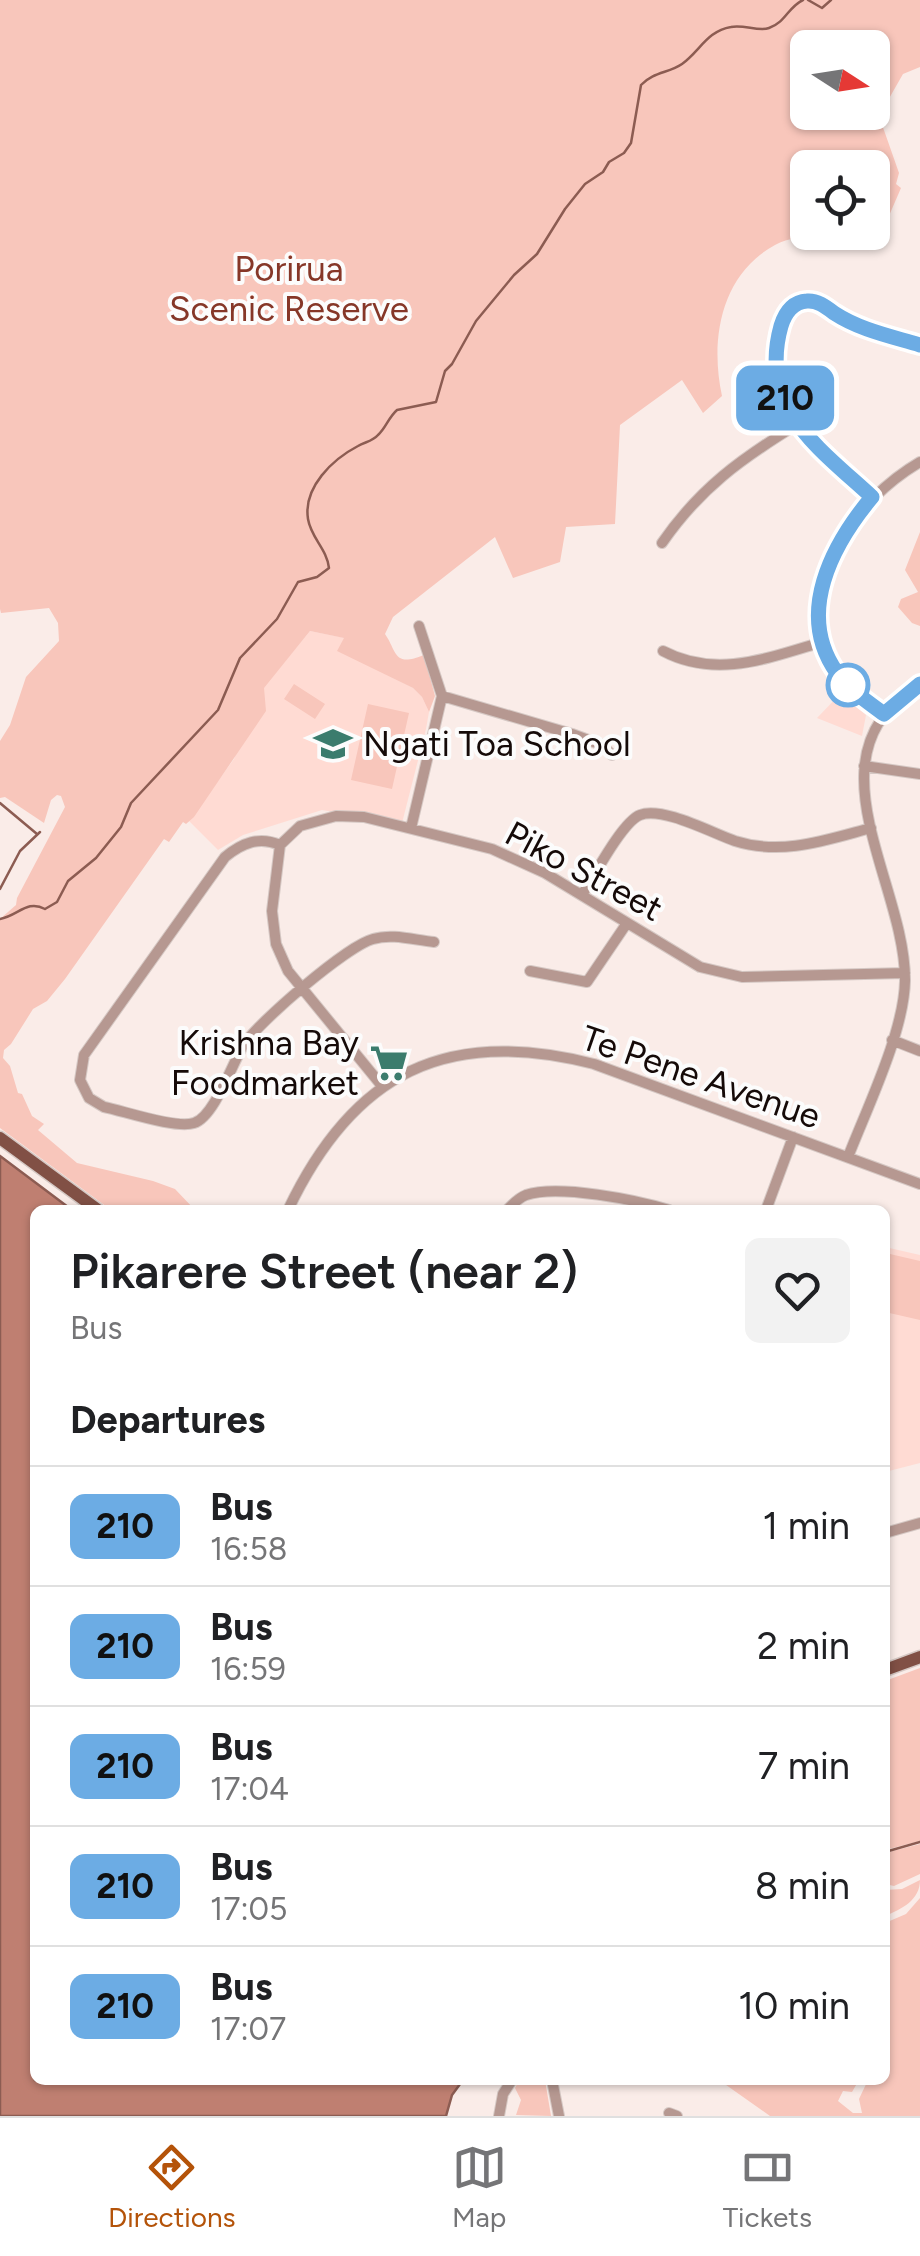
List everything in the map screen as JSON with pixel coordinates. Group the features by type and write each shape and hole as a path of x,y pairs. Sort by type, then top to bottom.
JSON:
{"main road":[{"path":"0,1138 91,1205"},
{"path":"890,1668 920,1658"}],"street":[{"path":"872,497 796,425 780,387 776,360 784,319 792,306 814,301 866,329 920,345"},
{"path":"662,543 716,479 796,425"},
{"path":"884,714 839,677 822,642 818,614 830,562 840,540 872,497 920,462"},
{"path":"411,828 442,696 418,626"},
{"path":"663,650 682,661 742,666 822,642"},
{"path":"848,1157 892,1040 903,1000 905,973 864,794 864,766 871,738 884,714 920,684"},
{"path":"442,696 572,734 602,745 612,756"},
{"path":"864,766 920,774"},
{"path":"582,896 623,832 641,814 658,812 736,841 769,848 804,845 872,828"},
{"name":"Piko Street","path":"280,845 300,826 336,816 364,817 505,854 700,967 742,977 905,973"},
{"path":"382,1086 303,990 282,959 273,930 280,845 257,840 224,857 84,1055 80,1067 82,1086 90,1098 104,1107 181,1124 195,1123 210,1110 248,1039 303,990 368,940 390,936 434,942"},
{"path":"530,971 588,982 627,923"},
{"path":"892,1040 920,1051"},
{"name":"Te Pene Avenue","path":"290,1205 328,1142 382,1086 414,1066 445,1056 485,1051 545,1054 594,1064 920,1184"},
{"path":"768,1205 793,1137"},
{"path":"513,1205 522,1196 541,1193 613,1196 649,1205"},
{"path":"890,1533 920,1524"},
{"path":"499,2116 509,2085"},
{"path":"553,2085 559,2116"}],"shaded area":[{"name":"Ngati Toa School","path":"310,631 345,638 338,650 413,688 422,697 429,712 402,823 322,810 243,835 218,850 189,821 234,759 263,688"},
{"path":"842,692 866,715 862,736 817,718"},
{"path":"0,1156 65,1205 30,1205 30,2085 459,2085 446,2116 0,2116"},
{"path":"890,1248 920,1255 920,1463 890,1471"}],"green space":[{"name":"Porirua Scenic Reserve","path":"0,0 920,0 920,67 903,74 890,97 890,30 790,30 790,130 884,130 899,173 896,184 901,188 890,213 890,150 790,150 790,239 756,258 731,291 723,311 717,353 722,396 703,413 682,380 620,425 615,524 566,527 560,562 513,578 495,537 393,617 385,634 397,656 407,660 424,655 435,696 429,712 413,688 337,651 344,638 310,631 264,688 266,711 194,817 186,824 183,822 169,842 164,839 65,979 47,1001 33,1009 4,1050 3,1058 10,1066 18,1093 32,1116 44,1124 38,1130 77,1163 175,1189 190,1205 104,1205 0,1128 0,919 16,905 65,807 57,795 51,800 44,823 5,797 0,798 0,741 10,725 26,677 59,641 58,623 49,608 1,613 0,609"},
{"path":"920,532 920,626 898,607 901,599 918,592 905,570"},
{"path":"294,684 325,704 315,719 284,699"},
{"path":"368,704 409,713 392,789 351,780"},
{"path":"890,1254 920,1261 920,1320 890,1313"},
{"path":"920,1668 920,1841 890,1849 890,1679"},
{"path":"920,1844 920,1874 890,1885 890,1852"},
{"path":"920,1880 913,1898 890,1914 890,1890 902,1889"},
{"path":"920,1898 920,2116 770,2116 726,2085 856,2085 852,2092 843,2091 838,2101 853,2113 862,2113 859,2099 866,2085 890,2085 890,1921 906,1914"},
{"path":"546,2085 551,2116 516,2115 521,2100 515,2088"}],"waterway":[{"path":"0,919 28,907 45,909 57,902 68,881 96,858 121,827 131,803 218,710 240,658 277,619 298,582 317,577 329,568 308,519 315,485 339,458 376,437 397,410 436,402 445,371 476,321 537,254 585,184 603,172 631,143 641,85 682,64 723,29 769,28 803,0"},
{"path":"808,0 822,8 831,0"},
{"path":"0,803 37,834"},
{"path":"0,889 20,851 40,832"},
{"path":"890,1851 920,1842"}],"bus line":[{"name":"210","path":"920,345 866,329 814,301 805,301 792,306 784,319 776,360 780,387 796,425 872,497 840,540 822,588 819,631 828,659 839,677 884,714 920,684"}],"place":[{"name":"Ngati Toa School","path":"333,744"},
{"name":"Krishna Bay Foodmarket","path":"389,1063"}]}
